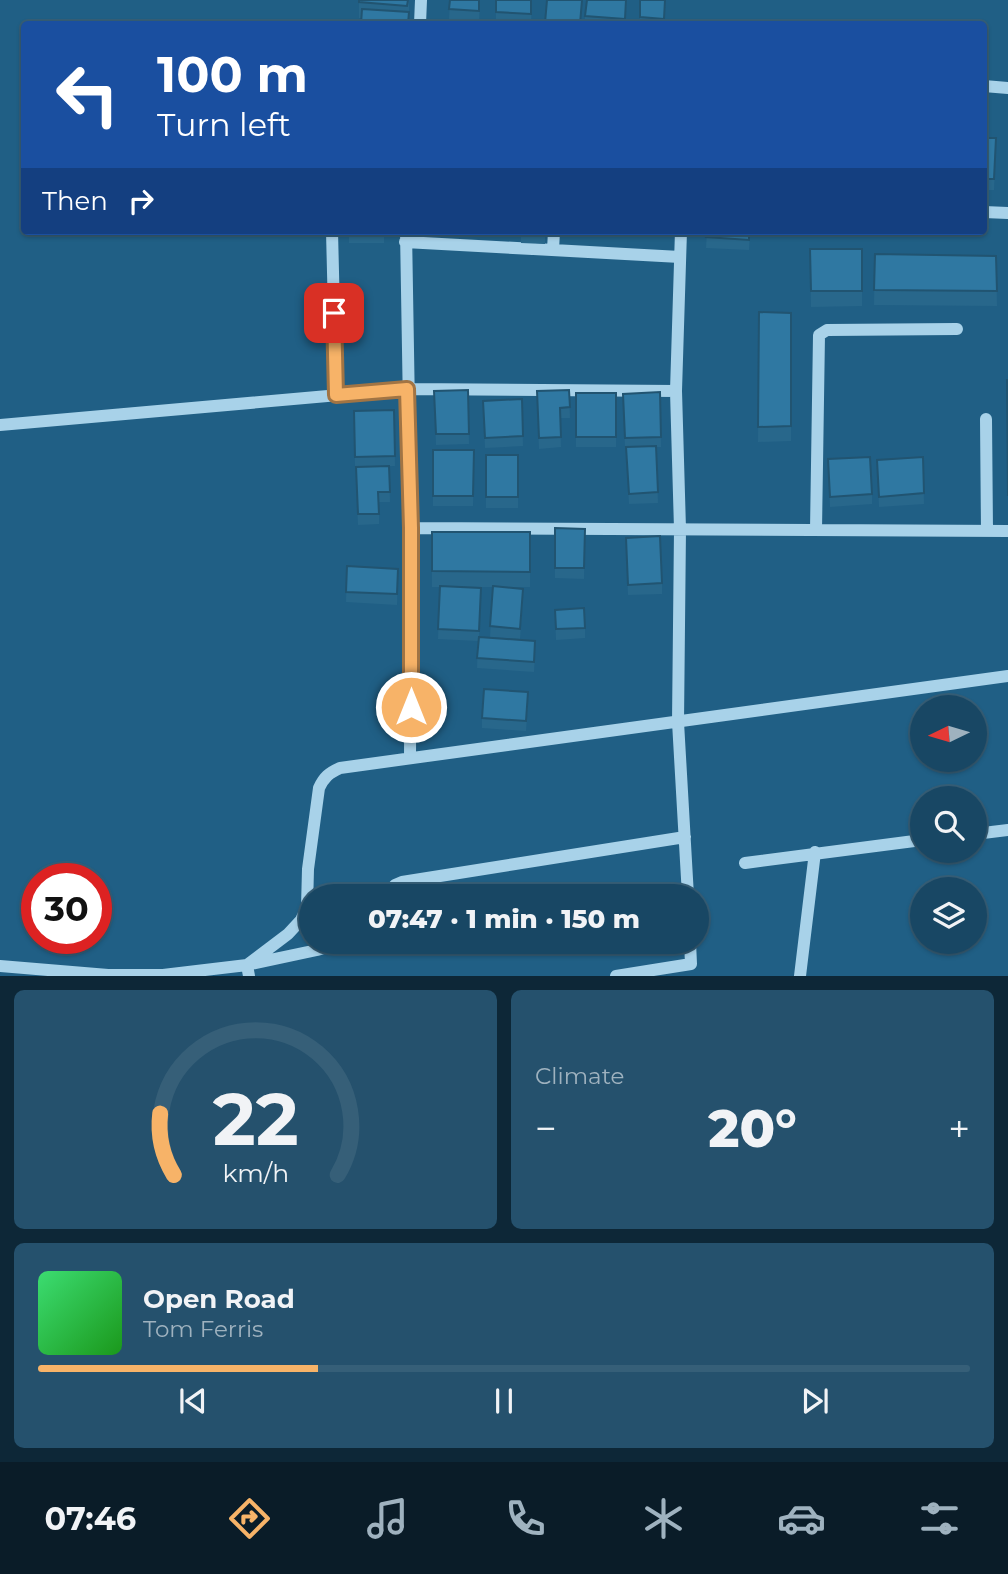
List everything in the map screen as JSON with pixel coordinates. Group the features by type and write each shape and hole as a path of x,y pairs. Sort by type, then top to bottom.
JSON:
{"street":[{"path":"420,21 421,0"},
{"path":"987,86 1008,88"},
{"path":"987,212 1008,213"},
{"path":"332,235 336,395"},
{"path":"553,250 554,235"},
{"path":"681,235 676,391 680,529 678,722 687,884"},
{"path":"410,758 411,528 405,236 553,250 680,257"},
{"path":"816,530 819,335 827,330 957,330"},
{"path":"0,425 407,389 676,391"},
{"path":"986,419 987,531"},
{"path":"411,528 1008,531"},
{"path":"248,970 301,920 306,907 319,788 330,772 410,758 1008,676"},
{"path":"987,833 1008,830"},
{"path":"397,884 685,837"},
{"path":"745,863 910,841"},
{"path":"800,975 815,852"},
{"path":"0,966 108,975 163,975 248,970 303,954"},
{"path":"616,975 691,964 691,954"}],"building":[{"path":"359,0 408,0 407,6"},
{"path":"450,0 479,0 479,11 449,9"},
{"path":"496,0 531,0 531,14 496,12"},
{"path":"547,0 582,0 580,21 545,21"},
{"path":"587,0 626,0 625,19 585,16"},
{"path":"640,0 665,0 664,19 640,17"},
{"path":"362,9 409,12 408,21 361,21"},
{"path":"987,138 996,138 994,179 987,179"},
{"path":"749,235 749,240 706,237"},
{"path":"810,249 862,249 862,291 811,291"},
{"path":"875,254 996,256 997,291 874,290"},
{"path":"759,312 791,313 791,426 758,427"},
{"path":"1007,380 1008,380 1008,496"},
{"path":"468,390 469,434 436,434 434,391"},
{"path":"569,390 570,407 560,408 561,437 539,438 537,391"},
{"path":"660,392 661,437 625,438 623,394"},
{"path":"576,393 616,393 616,437 576,437"},
{"path":"522,399 523,436 485,438 483,401"},
{"path":"394,410 395,456 355,457 354,411"},
{"path":"656,446 658,492 629,494 626,447"},
{"path":"433,450 474,450 473,496 433,496"},
{"path":"486,455 518,455 518,497 486,497"},
{"path":"870,457 872,494 830,497 828,459"},
{"path":"923,457 924,493 879,497 877,460"},
{"path":"389,466 390,492 378,492 379,514 358,514 356,467"},
{"path":"555,528 585,529 584,568 555,568"},
{"path":"432,532 530,532 530,572 432,571"},
{"path":"660,536 662,583 628,585 626,538"},
{"path":"347,566 398,569 397,594 346,592"},
{"path":"440,586 481,588 479,631 438,629"},
{"path":"493,586 523,589 520,629 490,626"},
{"path":"584,608 585,628 556,629 555,610"},
{"path":"479,637 535,641 534,662 477,658"},
{"path":"484,689 528,692 526,721 482,718"}],"route":[{"path":"334,313 336,395 407,389 411,528 411,707"}]}
